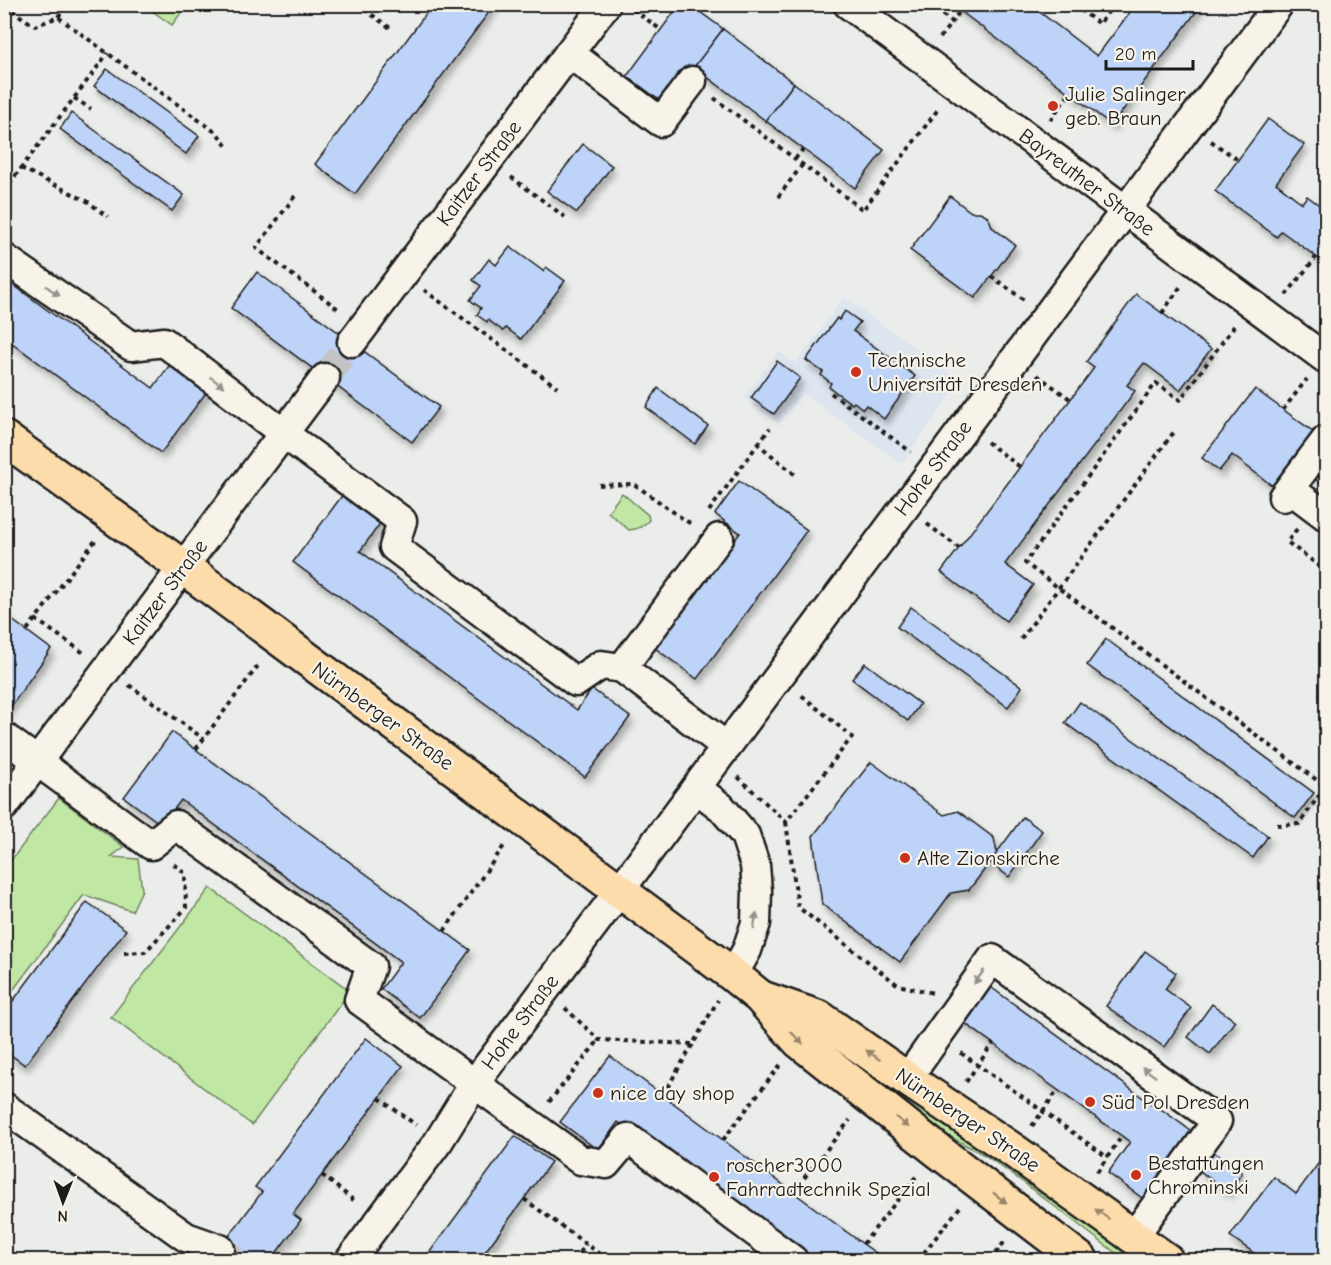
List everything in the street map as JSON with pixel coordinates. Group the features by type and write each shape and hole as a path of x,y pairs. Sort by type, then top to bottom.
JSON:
{"main road":[{"name":"Nürnberger Straße","path":"4,438 114,516 734,975 760,997 799,1041 1081,1260"},
{"name":"Nürnberger Straße","path":"760,997 820,1018 1014,1151 1166,1260"}],"street":[{"name":"Kaitzer Straße","path":"358,335 606,4"},
{"name":"Bayreuther Straße","path":"848,4 1325,358"},
{"name":"Hohe Straße","path":"350,1260 438,1142 474,1084 1279,4"},
{"path":"569,53 661,122 692,81"},
{"path":"4,258 131,345 164,342 402,521 394,547 576,682 601,665 621,668 722,752"},
{"name":"Kaitzer Straße","path":"4,806 325,378"},
{"path":"1326,440 1286,493 1326,516"},
{"path":"621,668 708,532"},
{"path":"4,737 151,845 176,825 371,966 359,1000 580,1160 606,1164 628,1138 793,1260"},
{"path":"696,788 721,807 745,834 755,865 756,923 747,950 734,975"},
{"path":"907,1079 992,958 1217,1121 1134,1236"},
{"path":"4,1107 212,1255"}],"path":[{"path":"4,5 35,26 58,17 67,4"},
{"path":"357,4 393,30"},
{"path":"627,4 662,30"},
{"path":"928,4 952,22 960,11"},
{"path":"1073,4 1099,24 1114,4"},
{"path":"58,17 218,134 227,147"},
{"path":"4,190 108,53"},
{"path":"692,81 864,210 957,85"},
{"path":"74,98 92,109"},
{"path":"795,159 803,149"},
{"path":"489,160 564,217"},
{"path":"778,197 803,164"},
{"path":"21,168 87,201 108,217"},
{"path":"295,196 256,248 358,335"},
{"path":"1316,257 1260,310 1180,400 1156,383 1025,563 1326,787"},
{"path":"403,275 557,387"},
{"path":"992,276 1046,317"},
{"path":"1015,358 1070,399"},
{"path":"1283,410 1325,358"},
{"path":"831,393 933,469"},
{"path":"965,426 1020,467"},
{"path":"599,485 634,484 686,521 708,532 758,444 770,428"},
{"path":"1021,639 1176,429"},
{"path":"758,444 798,477"},
{"path":"905,507 959,548"},
{"path":"27,630 114,516"},
{"path":"196,749 278,638"},
{"path":"778,677 852,737 786,822"},
{"path":"722,752 786,822 798,907 898,985"},
{"path":"1277,825 1299,824 1318,797 1326,792"},
{"path":"444,931 524,819"},
{"path":"124,953 145,952 186,908 185,873 151,845"},
{"path":"663,1095 734,975"},
{"path":"545,990 599,1040 693,1044"},
{"path":"938,1035 1107,1157"},
{"path":"530,1124 599,1040"},
{"path":"723,1140 799,1041"},
{"path":"948,1107 993,1043"},
{"path":"1014,1151 1058,1090"},
{"path":"793,1192 869,1096"},
{"path":"379,1098 438,1142"},
{"path":"1080,1198 1122,1136"},
{"path":"863,1244 937,1150"},
{"path":"322,1175 379,1219"},
{"path":"918,1260 979,1182"},
{"path":"524,1199 608,1260"},
{"path":"575,1260 586,1244"},
{"path":"483,1255 491,1260"}],"shaded area":[{"name":"Technische Universität Dresden","path":"844,297 961,381 901,464 802,393 779,424 744,398 778,351 796,364"}],"green space":[{"path":"144,5 187,5 172,25"},
{"path":"622,493 648,515 649,520 640,527 629,530 608,512"},
{"path":"59,798 124,847 111,857 138,859 142,890 132,911 84,895 5,1001 5,868"},
{"path":"210,888 350,991 252,1125 111,1017"},
{"path":"814,1029 1139,1260 1125,1260 986,1156 925,1123 808,1037"}],"building":[{"path":"433,4 495,4 355,194 315,164"},
{"path":"680,4 689,4 723,29 666,105 627,76"},
{"path":"951,4 1029,4 1097,56 1136,4 1202,4 1112,125"},
{"path":"723,29 794,83 766,121 694,67"},
{"path":"107,69 199,136 186,154 94,86"},
{"path":"794,83 884,150 855,188 766,121"},
{"path":"71,113 184,195 172,211 60,129"},
{"path":"1268,119 1304,145 1276,183 1302,203 1307,196 1326,210 1326,264 1281,231 1277,237 1215,191"},
{"path":"583,144 612,166 577,213 547,191"},
{"path":"950,196 971,212 986,215 992,227 1015,245 975,298 910,250"},
{"path":"510,247 543,271 546,267 565,281 521,339 506,328 503,331 477,315 481,308 470,300 481,286 473,280 489,259 496,265"},
{"path":"257,272 439,407 412,442 231,308"},
{"path":"4,278 153,388 174,359 211,386 161,453 4,337"},
{"path":"1136,294 1211,349 1180,390 1144,363 1127,385 1135,391 1005,564 1033,585 1006,621 941,572 1094,368 1086,362"},
{"path":"845,311 860,322 853,331 915,376 884,419 866,405 863,409 854,402 852,404 829,387 831,383 821,375 823,372 806,360 837,318 839,320"},
{"path":"777,361 800,378 774,414 751,398"},
{"path":"658,388 708,426 695,444 646,407"},
{"path":"1255,389 1319,436 1278,490 1232,455 1219,471 1202,458"},
{"path":"1326,464 1326,487 1315,479"},
{"path":"739,481 807,530 697,679 655,648 740,533 715,514"},
{"path":"344,493 382,521 360,551 577,710 592,689 630,717 585,777 293,562"},
{"path":"911,607 1022,687 1008,707 897,627"},
{"path":"4,614 51,649 5,715 4,715"},
{"path":"1106,639 1314,793 1295,818 1087,665"},
{"path":"865,663 920,704 908,721 852,679"},
{"path":"1080,702 1268,836 1253,858 1065,723"},
{"path":"172,732 470,950 420,1018 381,989 401,962 181,800 162,825 124,797"},
{"name":"Alte Zionskirche","path":"871,762 944,815 958,811 994,838 997,853 969,890 951,893 900,962 822,904 813,836"},
{"path":"1023,817 1042,831 1009,877 990,862"},
{"path":"87,902 126,930 25,1065 4,1050 4,1013"},
{"path":"1145,951 1176,973 1165,989 1191,1008 1164,1047 1106,1006"},
{"path":"985,983 1198,1136 1149,1203 1108,1173 1130,1142 959,1019"},
{"path":"1212,1004 1235,1021 1210,1054 1188,1037"},
{"path":"366,1038 403,1066 293,1214 301,1220 271,1260 211,1260 262,1192 255,1187"},
{"path":"610,1056 886,1260 805,1260 618,1122 598,1150 560,1122"},
{"path":"515,1136 551,1162 524,1199 479,1260 424,1260"},
{"path":"1214,1152 1242,1173 1228,1192 1200,1171"},
{"path":"1326,1153 1326,1203 1320,1212 1326,1217 1326,1260 1264,1260 1230,1236 1274,1177 1296,1194"}],"tunnel":[{"path":"325,378 352,342"},
{"path":"220,1249 236,1260"}],"place":[{"name":"Julie Salinger geb. Braun","path":"1053,106"},
{"name":"Technische Universität Dresden","path":"856,372"},
{"name":"Alte Zionskirche","path":"905,858"},
{"name":"nice day shop","path":"598,1093"},
{"name":"Süd Pol Dresden","path":"1090,1102"},
{"name":"Bestattungen Chrominski","path":"1136,1175"},
{"name":"roscher3000 Fahrradtechnik Spezial","path":"714,1177"}]}
